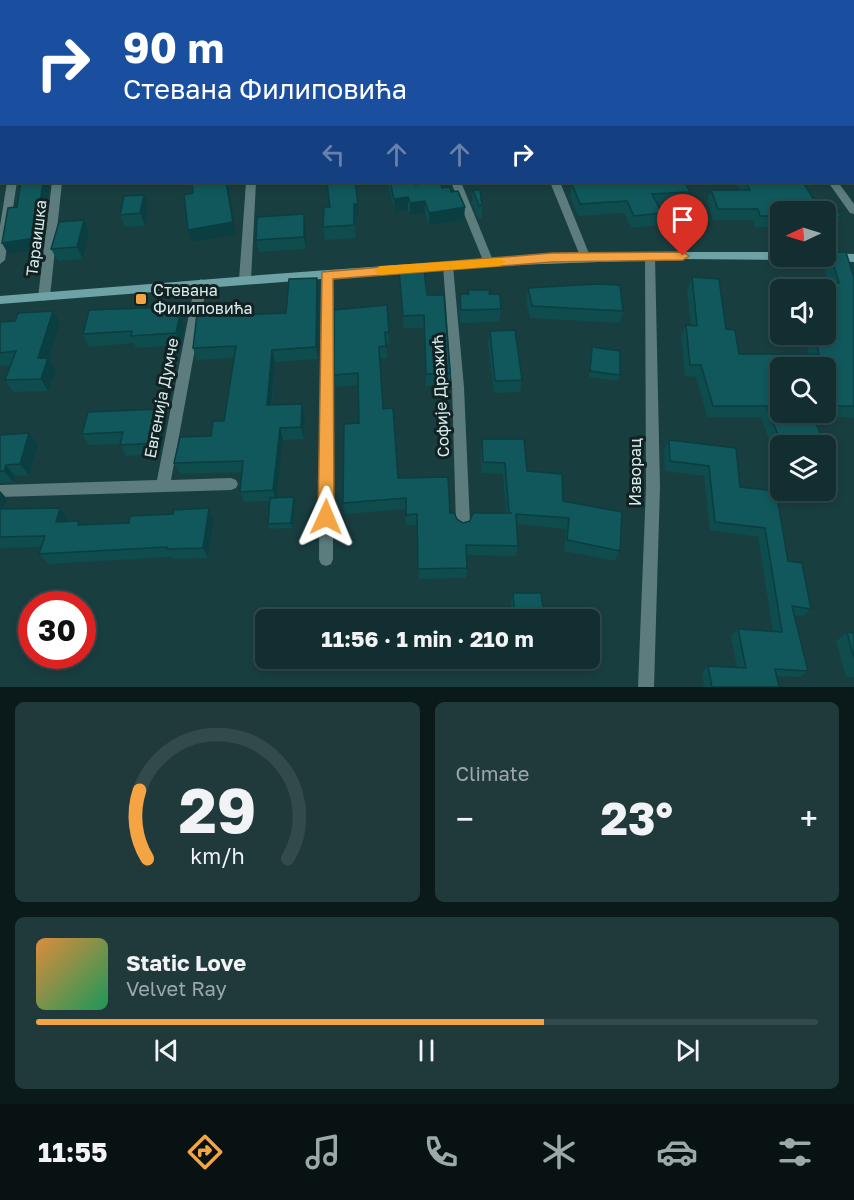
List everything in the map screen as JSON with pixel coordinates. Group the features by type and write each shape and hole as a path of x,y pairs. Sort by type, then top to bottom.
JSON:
{"main road":[{"path":"0,300 201,283 585,256 770,256"},
{"path":"836,257 854,258"}],"street":[{"path":"0,260 12,183"},
{"name":"Тараишка","path":"44,297 57,183"},
{"path":"246,280 251,183"},
{"path":"456,183 489,263"},
{"path":"555,183 585,256"},
{"path":"834,183 854,211"},
{"name":"Изворац","path":"646,687 653,487 650,256"},
{"name":"Софије Дражић","path":"448,266 458,387 463,525"},
{"path":"326,559 327,275"},
{"name":"Евгенија Думче","path":"163,485 201,283"},
{"path":"0,491 231,484"}],"building":[{"path":"21,183 43,183 35,238 2,243 8,208 17,207"},
{"path":"192,183 226,183 233,222 188,230 184,195 193,193"},
{"path":"327,183 355,183 358,204 354,204 354,225 323,227 324,207 330,207"},
{"path":"390,183 414,183 415,185 440,183 442,188 450,187 451,192 458,191 465,207 429,213 425,201 410,203 408,197 394,199"},
{"path":"686,183 690,192 652,194 662,213 634,216 627,201 580,204 572,184"},
{"path":"746,183 804,183 814,200 833,201 770,201 770,216 760,216 758,209 718,209 711,190 750,190"},
{"path":"473,190 480,190 482,205 479,206"},
{"path":"144,195 140,213 120,215 124,196"},
{"path":"836,206 841,217 836,217"},
{"path":"304,214 304,237 256,240 257,217"},
{"path":"84,220 77,247 51,249 59,222"},
{"path":"836,252 846,252 854,278 854,406 836,406 836,357 770,357 770,414 767,406 713,406 701,365 690,365 686,325 697,326 692,277 719,279 726,329 735,330 739,354 819,354 817,345 836,345 836,283 839,283 834,267"},
{"path":"424,269 427,295 444,295 450,373 426,374 424,315 403,316 399,270"},
{"path":"317,278 316,347 272,350 267,405 302,404 301,427 280,428 273,490 240,492 243,461 174,463 180,437 211,436 213,421 224,421 236,346 193,348 197,314 214,313 214,316 286,313 289,279"},
{"path":"620,285 623,311 532,306 528,288"},
{"path":"468,290 490,290 489,294 500,294 501,309 461,310 460,294 469,294"},
{"path":"387,305 389,332 385,332 386,346 379,347 383,409 393,408 398,478 448,477 450,513 454,513 463,523 470,521 473,513 509,513 505,463 483,462 482,439 524,439 527,471 562,474 563,501 622,512 620,551 567,540 569,518 516,514 518,546 466,545 467,568 418,569 417,514 406,515 406,498 343,503 344,424 359,423 358,373 334,375 334,310"},
{"path":"171,307 169,316 180,315 176,333 131,336 132,331 83,334 89,310"},
{"path":"53,311 38,358 48,358 41,379 5,380 16,351 0,353 0,322 15,321 18,313"},
{"path":"515,330 522,380 495,381 490,331"},
{"path":"592,347 620,351 620,375 590,371"},
{"path":"161,409 154,443 120,445 123,432 82,434 88,412"},
{"path":"773,423 816,423 821,435 778,435"},
{"path":"29,433 20,464 6,465 4,471 0,471 0,435"},
{"path":"669,440 736,448 740,487 770,490 770,501 778,501 788,561 802,563 811,609 792,606 808,671 775,669 779,687 712,687 708,666 746,668 738,629 782,632 765,528 715,522 709,466 670,461"},
{"path":"294,497 291,523 268,524 270,498"},
{"path":"60,508 56,522 79,521 78,525 129,523 130,516 173,514 174,510 209,508 203,548 166,549 167,547 39,554 45,536 0,537 0,509"},
{"path":"513,593 541,593 543,609 514,609"},
{"path":"847,632 854,633 854,658"}],"slow traffic":[{"path":"380,271 500,262"}],"place":[{"name":"Стевана Филиповића","path":"141,299"}],"route":[{"path":"326,517 327,275 585,256 683,256"}]}
